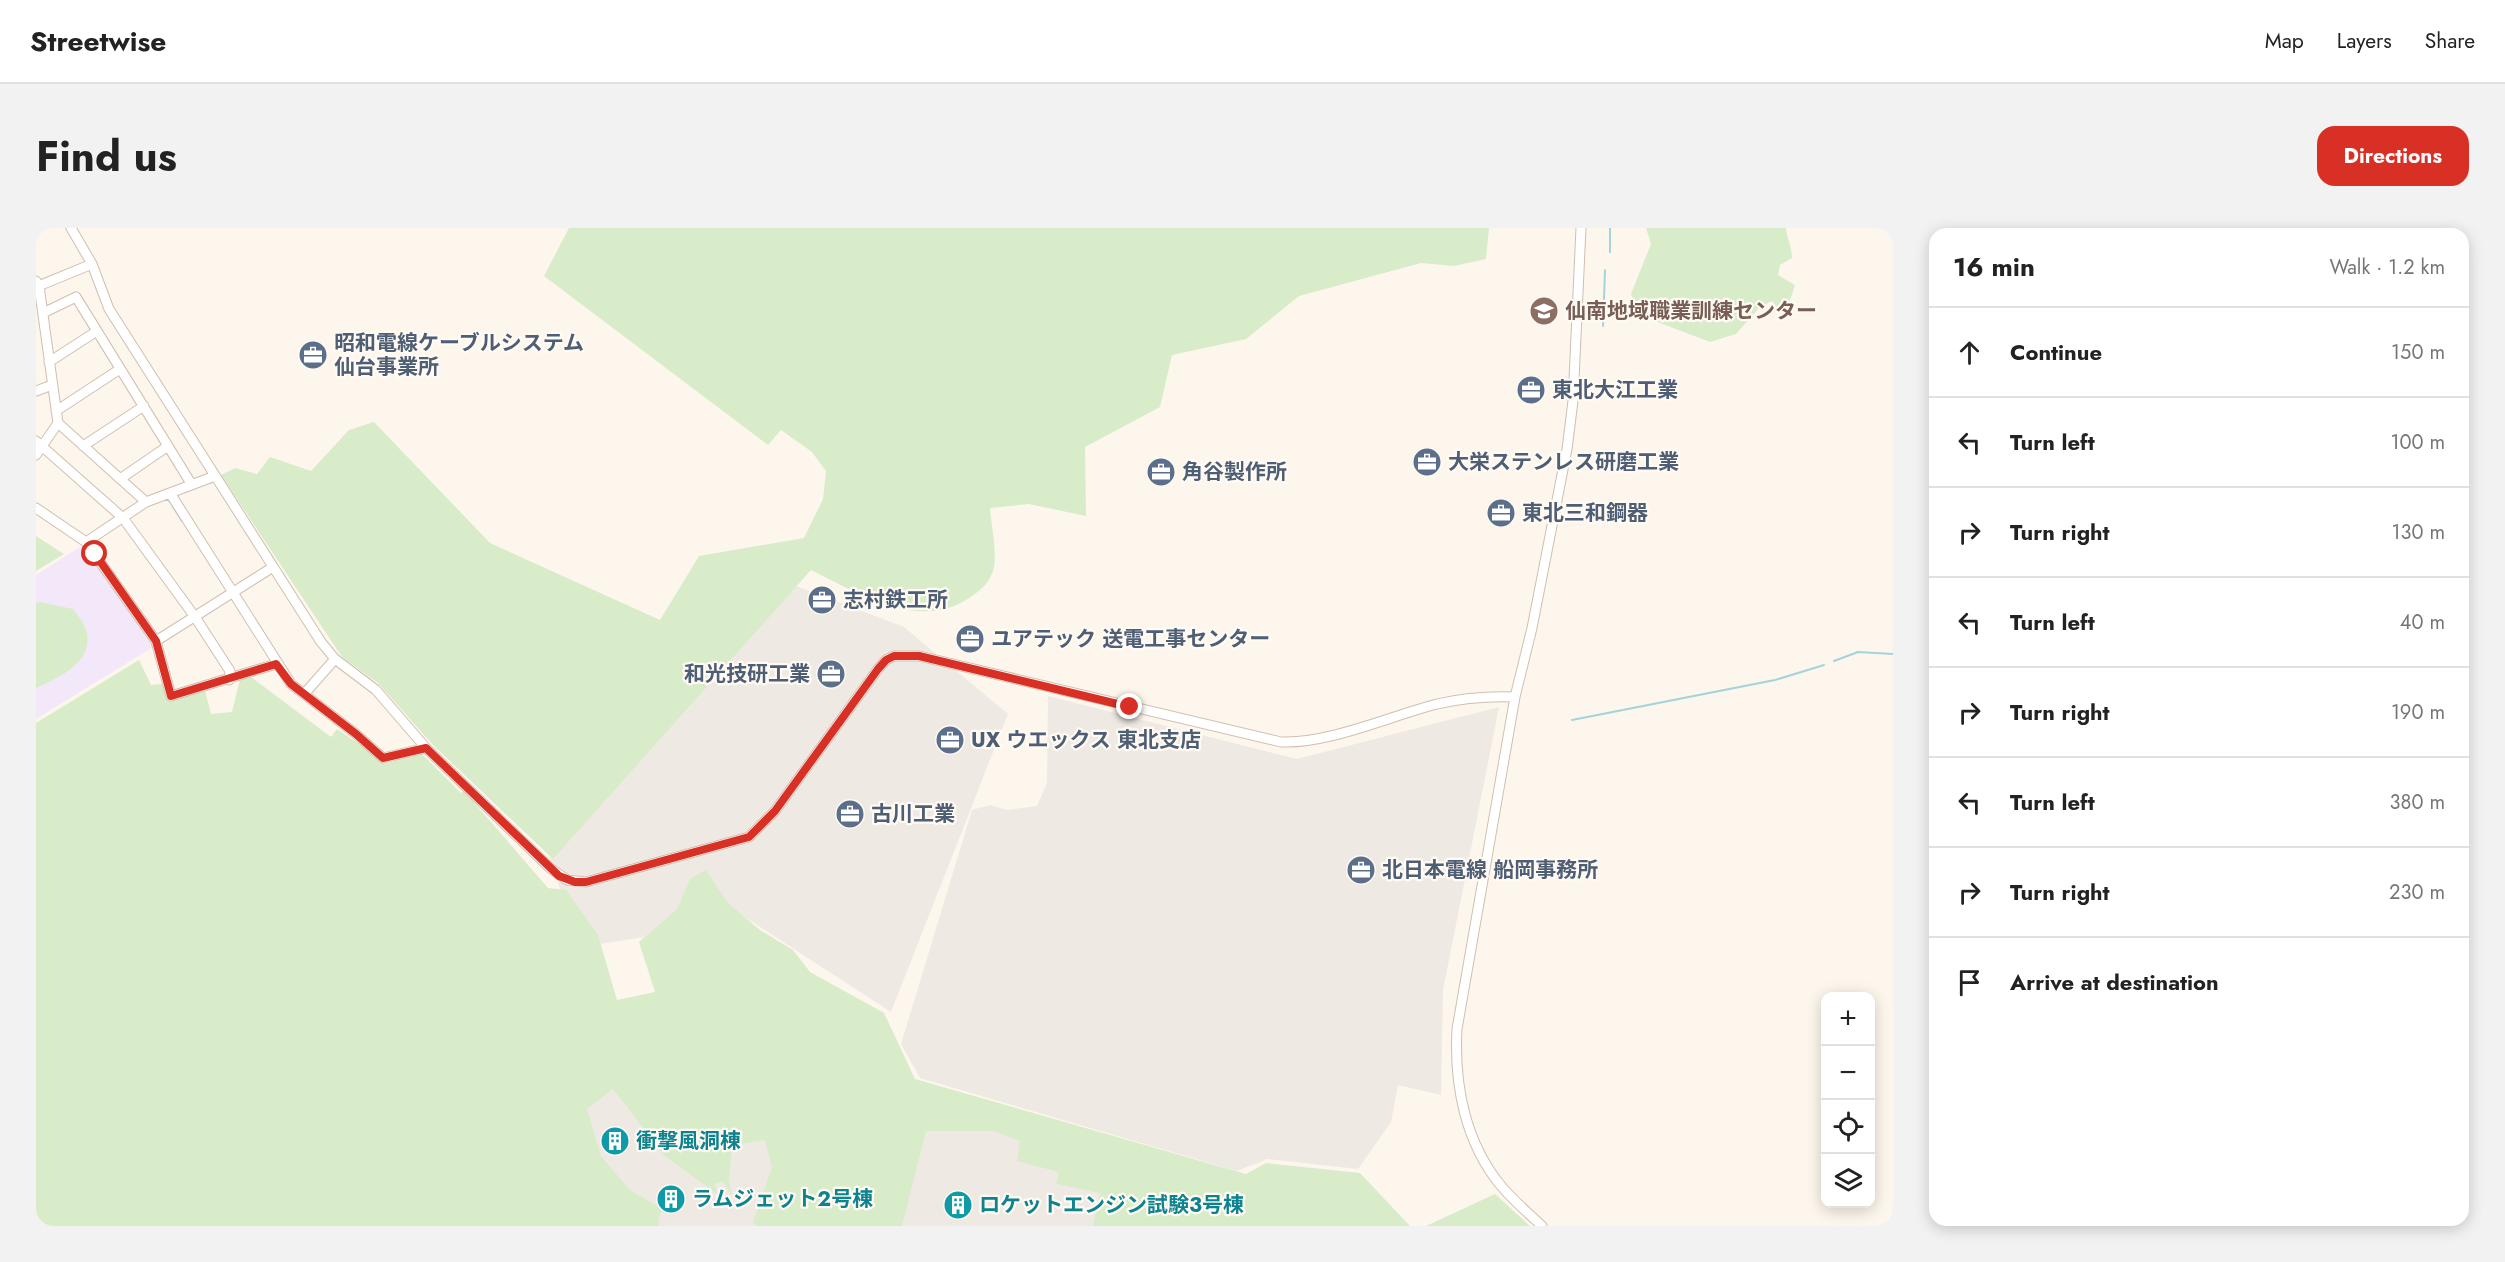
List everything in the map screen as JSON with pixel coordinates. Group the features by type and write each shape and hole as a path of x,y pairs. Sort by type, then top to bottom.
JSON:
{"street":[{"path":"71,228 92,264 109,309 273,567 335,659 376,690 426,748 555,872 567,880 575,882 597,879 749,837 775,811 878,669 886,660 894,656 919,656 952,662 1281,742 1293,742 1356,729 1437,704 1484,696 1515,697"},
{"path":"1542,1226 1502,1186 1479,1152 1465,1115 1456,1067 1457,1029 1515,697 1532,628 1567,449 1573,401 1581,228"},
{"path":"36,455 39,444 56,426 49,362 42,338 43,313 37,285 92,264"},
{"path":"43,313 76,297 192,485"},
{"path":"49,362 97,331"},
{"path":"56,411 120,369"},
{"path":"36,391 50,386"},
{"path":"83,446 144,406"},
{"path":"56,426 83,446 146,502"},
{"path":"39,444 123,518 195,617 230,671 229,680"},
{"path":"120,479 168,446"},
{"path":"86,542 146,502 215,476"},
{"path":"170,493 276,664 291,684 383,758 426,748"},
{"path":"36,508 86,542 156,641 171,696 276,664"},
{"path":"156,641 273,567"},
{"path":"305,693 335,659"}],"shaded area":[{"path":"83,545 153,647 36,719 36,575"},
{"path":"791,584 904,627 1008,714 891,1012 711,895 645,937 580,947 549,857"},
{"path":"1048,696 1297,759 1499,707 1443,990 1441,1095 1398,1085 1391,1122 1358,1169 1267,1159 1237,1171 920,1078 901,1044 972,810 990,805 1007,810 1037,806 1047,783"},
{"path":"470,1071 887,1095 1371,1226 216,1226"}],"green space":[{"path":"569,228 1489,228 1486,259 1454,266 1421,263 1299,296 1246,339 1172,355 1160,407 1085,447 1086,516 1029,504 990,508 995,561 991,577 978,592 950,608 930,611 909,610 889,605 868,598 811,570 553,859 433,745 378,683 342,657 221,475 235,468 257,474 270,457 311,471 349,430 374,422 490,543 660,620 699,556 804,538 823,499 826,471 812,452 781,430 768,445 544,276"},
{"path":"1646,228 1786,228 1792,258 1780,265 1778,275 1795,285 1789,303 1778,309 1772,301 1760,307 1736,334 1710,342 1639,315 1631,294 1651,244"},
{"path":"36,536 64,554 36,571"},
{"path":"36,603 73,609 85,627 87,645 79,662 54,680 36,688"},
{"path":"139,660 151,685 162,684 167,699 205,691 211,714 232,712 240,679 251,677 331,737 337,729 387,763 422,754 461,793 464,791 548,888 566,890 598,935 617,1000 655,992 639,942 677,909 690,879 706,870 727,902 760,930 793,950 810,972 884,1013 915,1079 1246,1174 1266,1163 1360,1173 1410,1226 1093,1226 1100,1193 1056,1184 1059,1172 1017,1161 1020,1141 993,1131 926,1131 902,1226 757,1226 753,1222 772,1167 765,1140 732,1145 729,1180 732,1196 723,1181 715,1184 717,1194 665,1156 613,1089 587,1109 601,1156 630,1190 662,1209 658,1220 659,1226 36,1226 36,723"},
{"path":"1495,1194 1530,1226 1426,1226"}],"waterway":[{"path":"1610,228 1610,252"},
{"path":"1603,326 1605,270"},
{"path":"163,500 169,500 182,521"},
{"path":"1834,661 1858,652 1893,654"},
{"path":"1572,720 1775,680 1824,665"}],"place":[{"name":"仙南地域職業訓練センター","path":"1544,311"},
{"name":"昭和電線ケーブルシステム 仙台事業所","path":"313,355"},
{"name":"東北大江工業","path":"1531,390"},
{"name":"大栄ステンレス研磨工業","path":"1427,462"},
{"name":"角谷製作所","path":"1161,472"},
{"name":"東北三和鋼器","path":"1501,513"},
{"name":"志村鉄工所","path":"822,600"},
{"name":"ユアテック 送電工事センター","path":"970,639"},
{"name":"和光技研工業","path":"831,674"},
{"name":"UX ウエックス 東北支店","path":"950,740"},
{"name":"古川工業","path":"850,814"},
{"name":"北日本電線 船岡事務所","path":"1361,870"},
{"name":"衝撃風洞棟","path":"615,1141"},
{"name":"ラムジェット2号棟","path":"671,1199"},
{"name":"ロケットエンジン試験3号棟","path":"958,1205"}],"route":[{"path":"95,554 156,641 171,696 276,664 291,684 383,758 426,748 550,868 559,876 575,882 586,882 749,837 764,825 775,811 878,669 886,660 894,656 905,654 952,662 1130,707"}]}
